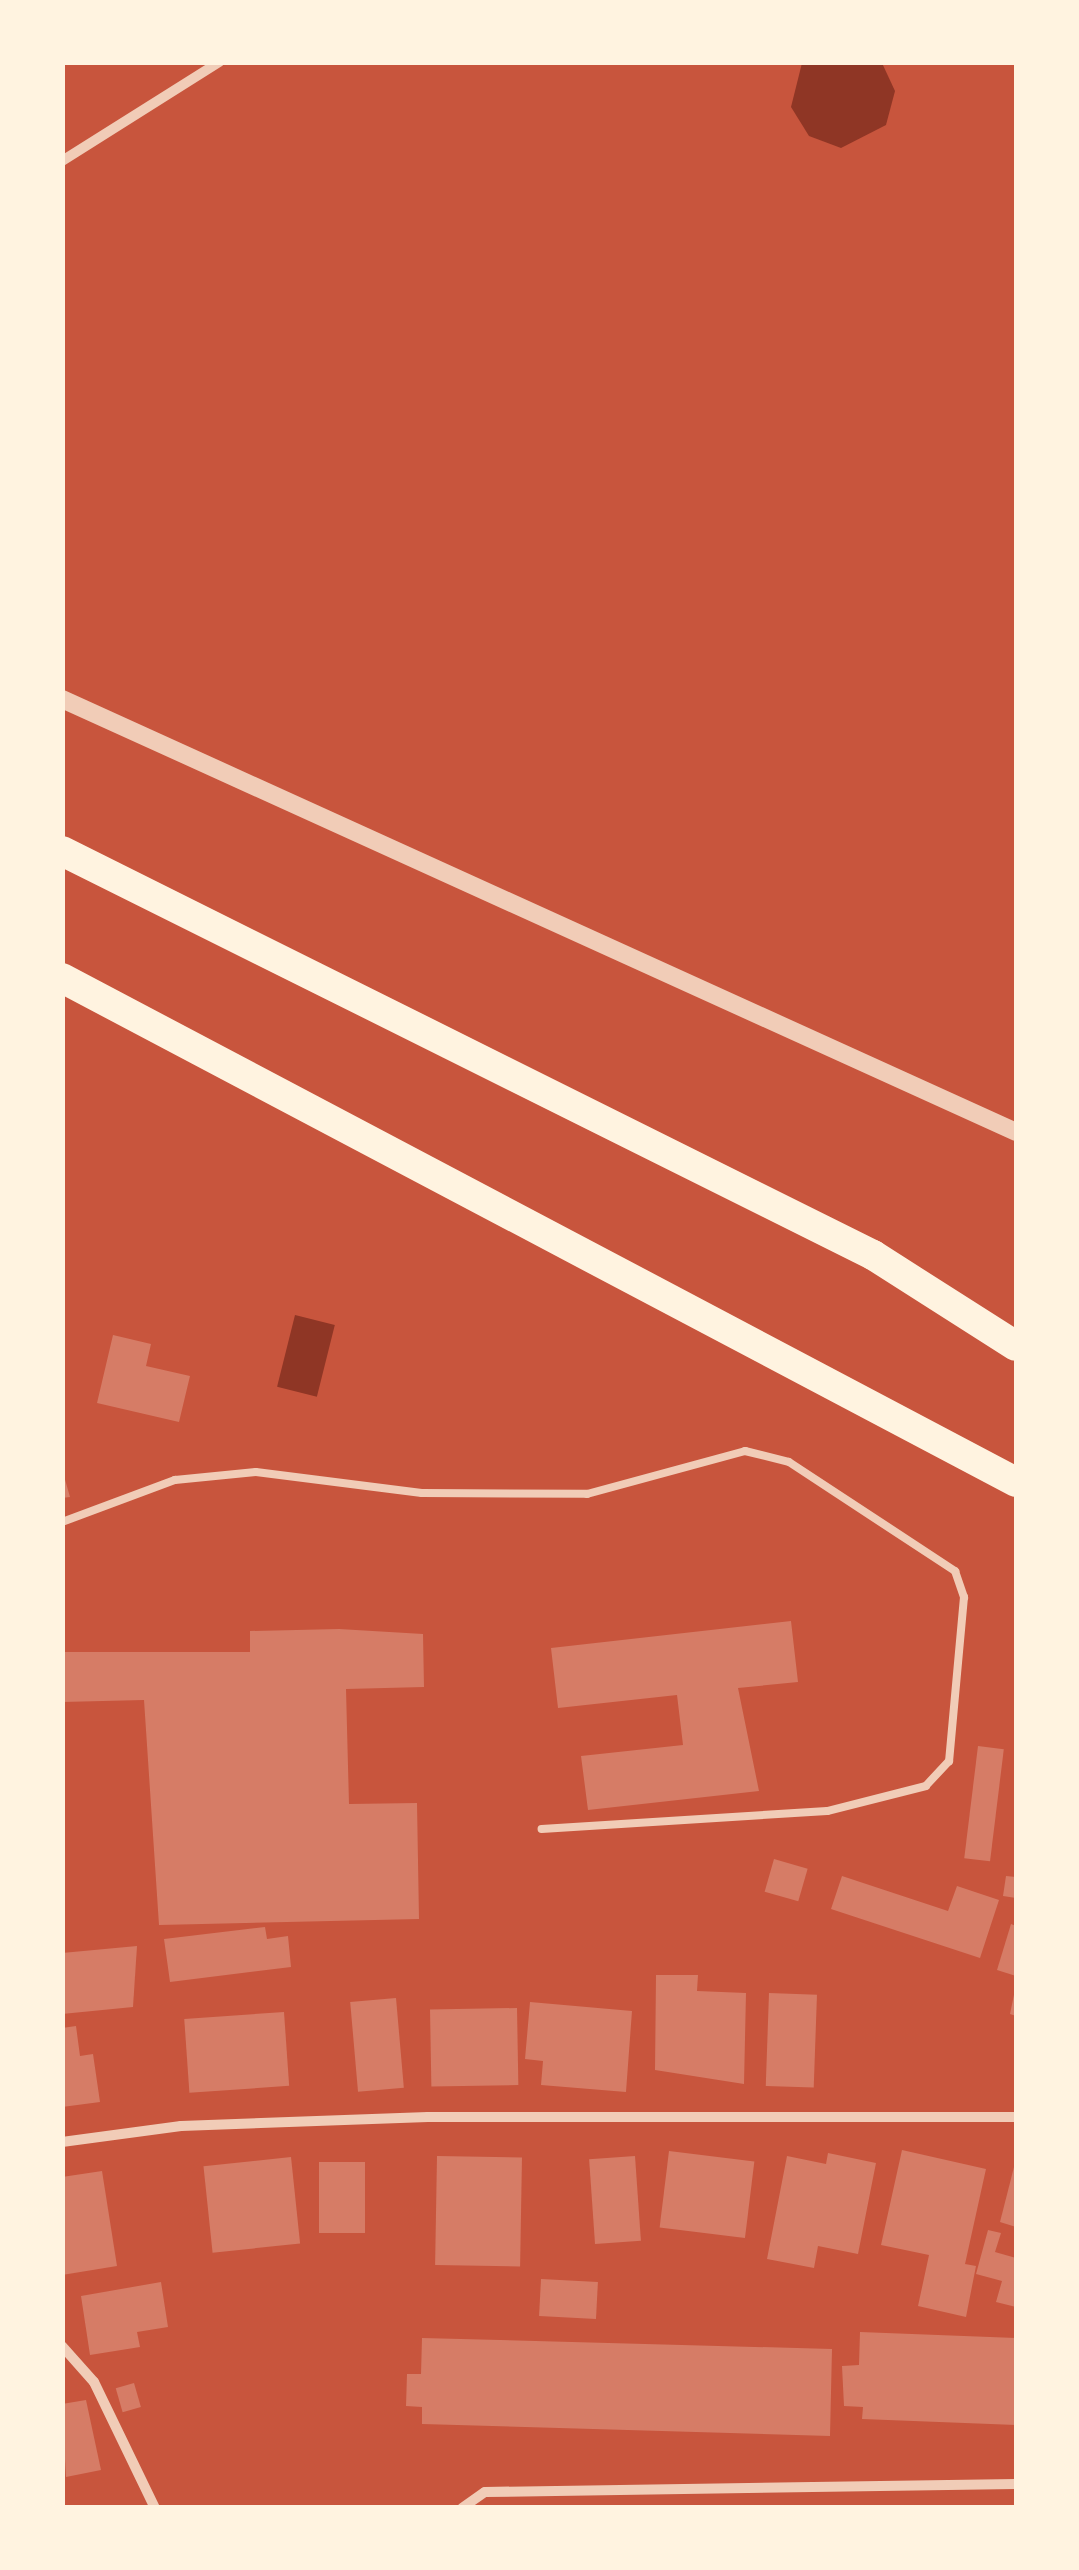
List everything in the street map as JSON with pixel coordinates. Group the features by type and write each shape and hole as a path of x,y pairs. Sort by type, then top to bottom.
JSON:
{"highway":[{"path":"62,851 873,1254 1016,1346"},
{"path":"62,978 1016,1482"}],"street":[{"path":"62,162 219,62"},
{"path":"62,700 1016,1132"},
{"path":"62,2142 181,2126 428,2116 1016,2117"},
{"path":"62,2346 94,2382 155,2508"},
{"path":"462,2508 485,2492 1016,2484"}],"lane":[{"path":"62,1522 192,1478 256,1472 422,1493 587,1494 745,1451 789,1462 955,1571 964,1597 949,1760 926,1786 827,1811 542,1828"}],"shaded area":[{"path":"802,63 882,63 895,91 886,125 841,148 809,136 791,107"},
{"path":"295,1315 335,1325 317,1397 277,1387"}],"building":[{"path":"113,1335 151,1344 146,1366 190,1376 179,1422 97,1403"},
{"path":"62,1469 70,1497 62,1498"},
{"path":"791,1621 798,1682 738,1688 759,1791 588,1810 581,1756 683,1745 677,1695 558,1708 551,1648"},
{"path":"339,1629 423,1634 424,1687 346,1689 349,1804 417,1803 419,1919 159,1925 144,1700 62,1702 62,1652 250,1652 250,1631"},
{"path":"978,1746 1004,1749 990,1861 964,1858"},
{"path":"774,1859 808,1869 798,1901 765,1892"},
{"path":"842,1876 948,1911 957,1886 999,1900 980,1958 831,1909"},
{"path":"1006,1876 1016,1877 1016,1898 1003,1896"},
{"path":"1011,1924 1016,1926 1016,1976 997,1970"},
{"path":"265,1927 267,1939 288,1936 291,1967 170,1982 164,1939"},
{"path":"137,1946 133,2007 62,2014 62,1953"},
{"path":"656,1975 698,1975 697,1991 746,1993 744,2084 655,2070"},
{"path":"1016,1990 1016,2016 1010,2014"},
{"path":"769,1993 817,1995 814,2088 766,2086"},
{"path":"396,1998 404,2088 358,2092 350,2002"},
{"path":"530,2002 632,2011 626,2092 541,2085 543,2061 525,2059"},
{"path":"517,2008 518,2085 431,2087 430,2010"},
{"path":"284,2012 289,2086 189,2093 184,2019"},
{"path":"76,2026 80,2056 93,2054 100,2102 62,2107 62,2028"},
{"path":"902,2150 986,2169 965,2264 976,2266 966,2317 918,2306 929,2255 881,2245"},
{"path":"669,2151 754,2161 745,2238 660,2227"},
{"path":"828,2153 876,2163 858,2254 818,2246 814,2268 767,2259 787,2156 826,2164"},
{"path":"437,2156 522,2157 520,2266 435,2265"},
{"path":"635,2156 641,2241 595,2244 589,2159"},
{"path":"291,2157 300,2244 213,2253 203,2166"},
{"path":"319,2162 365,2162 365,2233 319,2233"},
{"path":"1016,2163 1016,2227 1000,2222"},
{"path":"102,2171 117,2266 62,2275 62,2177"},
{"path":"988,2230 1001,2233 995,2252 1016,2258 1016,2307 996,2302 1002,2281 976,2274"},
{"path":"541,2279 598,2282 596,2319 539,2316"},
{"path":"161,2282 168,2327 137,2332 140,2347 90,2355 81,2296"},
{"path":"860,2332 1016,2338 1016,2425 862,2419 863,2407 844,2406 842,2366 859,2365"},
{"path":"422,2338 832,2349 830,2436 422,2424 422,2407 406,2406 407,2374 421,2374"},
{"path":"134,2383 141,2407 123,2412 116,2388"},
{"path":"86,2400 101,2470 66,2477 62,2404"}]}
